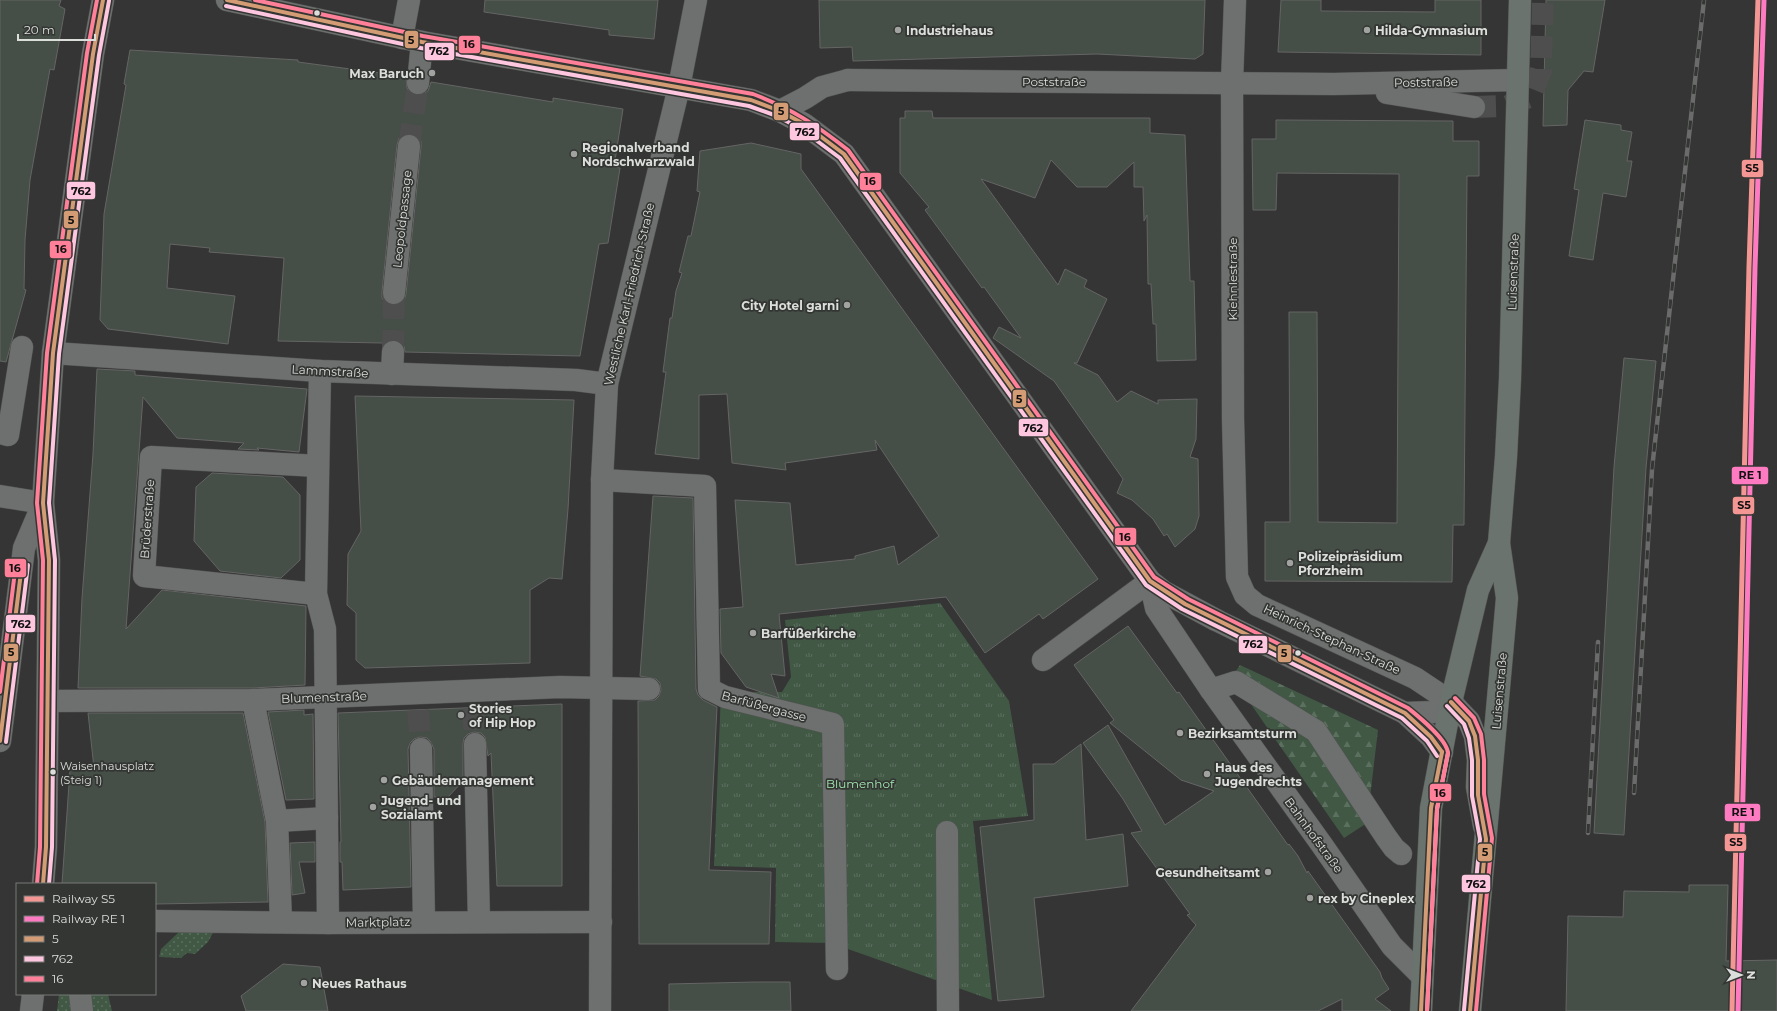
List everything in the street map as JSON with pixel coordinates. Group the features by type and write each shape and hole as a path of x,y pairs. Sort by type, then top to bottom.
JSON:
{"main road":[{"name":"Luisenstraße","path":"1470,1011 1507,598 1499,543 1510,379 1520,0"},
{"name":"Luisenstraße","path":"1421,1011 1431,808 1451,702 1478,590 1499,543"}],"street":[{"path":"43,883 46,847 49,560 43,503 53,353 93,54 104,0"},
{"name":"Bahnhofstraße","path":"227,0 412,40 729,95 751,100 780,110 804,124 844,154 1150,581 1164,592 1216,620 1405,713 1431,736 1442,752"},
{"path":"409,0 412,40 418,83"},
{"name":"Westliche Karl-Friedrich-Straße","path":"600,1011 602,480 607,384 678,87 696,0"},
{"name":"Kiehnlestraße","path":"1234,0 1232,82 1233,419 1237,559"},
{"name":"Poststraße","path":"780,110 805,98 822,87 848,80 1334,84 1518,80"},
{"name":"Poststraße","path":"1334,84 1474,107"},
{"name":"Leopoldpassage","path":"394,293 409,146"},
{"path":"0,433 8,435 22,347"},
{"path":"392,374 393,352"},
{"name":"Lammstraße","path":"53,353 320,371 576,380 607,384"},
{"path":"320,371 316,594 324,629 328,923"},
{"name":"Brüderstraße","path":"316,594 144,576 151,457 318,466"},
{"name":"Barfüßergasse","path":"602,480 705,486 710,689 725,697 833,724 837,968"},
{"path":"0,496 43,503"},
{"path":"0,732 24,548 43,503"},
{"name":"Heinrich-Stephan-Straße","path":"1237,559 1237,576 1239,582 1246,595 1257,605 1415,678 1451,702"},
{"path":"1043,660 1150,581"},
{"name":"Bahnhofstraße","path":"1150,581 1156,608 1211,690 1392,946 1422,976"},
{"path":"1211,690 1236,682 1316,731 1386,837 1394,848 1401,854"},
{"name":"Blumenstraße","path":"48,701 253,700 324,696 418,701 473,700 560,687 601,689"},
{"path":"601,689 649,689"},
{"path":"253,700 277,821 282,921"},
{"path":"1451,702 1469,721 1475,736 1478,760 1478,795 1486,839"},
{"name":"Bahnhofstraße","path":"1405,713 1434,712 1451,702"},
{"path":"475,744 479,922"},
{"path":"421,749 424,922"},
{"path":"277,821 327,818"},
{"path":"947,832 948,1011"},
{"name":"Marktplatz","path":"156,921 282,921 328,923 601,922"},
{"path":"31,1011 33,995"},
{"path":"80,995 82,1011"}],"green space":[{"name":"Blumenhof","path":"940,603 1009,701 1028,816 973,821 992,1000 831,943 775,942 776,868 714,866 721,692 782,692 791,677 785,620"},
{"path":"1240,665 1378,730 1367,823 1344,838 1232,677"},
{"path":"180,931 214,931 208,942 195,954 187,953 181,958 159,957 161,949"},
{"path":"59,995 73,995 75,1011 57,1011"},
{"path":"91,995 108,995 112,1011 93,1011"}],"building":[{"path":"0,0 61,0 59,6 65,9 54,70 50,69 30,180 25,240 24,289 26,290 6,362 0,361"},
{"path":"485,0 658,0 654,39 609,35 609,30 484,12"},
{"path":"819,0 1205,0 1203,54 1195,59 1097,54 853,61 852,47 820,48"},
{"name":"Hilda-Gymnasium","path":"1281,0 1321,0 1321,11 1435,12 1435,0 1481,0 1481,55 1278,52"},
{"path":"1546,0 1605,0 1593,72 1584,71 1568,90 1567,125 1543,126"},
{"path":"130,50 298,60 298,62 406,77 407,88 410,93 416,95 423,94 428,91 431,82 553,102 553,98 623,109 614,167 620,168 608,243 599,244 580,356 405,352 404,346 400,342 394,340 388,341 383,345 383,343 278,341 284,258 209,252 210,248 170,244 167,288 235,296 228,344 108,329 100,320 104,214 126,85 124,84","holes":["404,134 417,136 421,141 421,147 406,294 404,301 399,305 393,305 386,303 382,298 382,292 397,145 399,138"]},
{"path":"905,111 932,111 933,118 1150,118 1150,133 1185,135 1190,281 1194,281 1196,360 1157,361 1156,324 1153,324 1151,284 1148,284 1147,215 1144,221 1143,187 1134,187 1134,162 1107,187 1077,187 1051,160 1035,198 981,179 1058,285 1065,269 1087,280 1084,287 1107,299 1077,363 1074,363 1098,375 1117,402 1131,391 1158,404 1158,400 1197,399 1196,439 1190,457 1198,459 1199,516 1195,529 1175,547 1167,534 1164,536 1153,519 1132,500 1117,493 1123,479 1054,381 993,338 999,327 1021,338 925,210 929,207 900,173 900,118 905,118"},
{"path":"1276,120 1453,121 1453,141 1479,141 1479,176 1467,176 1464,525 1453,525 1452,582 1265,581 1265,522 1290,522 1289,312 1317,312 1318,522 1397,523 1399,174 1277,173 1276,210 1253,210 1252,139 1276,139"},
{"path":"1585,120 1621,125 1621,130 1632,132 1627,161 1632,161 1626,197 1603,193 1593,260 1569,256 1579,190 1574,189"},
{"path":"751,143 801,154 801,169 1098,579 1043,619 1039,614 985,653 946,597 779,614 785,676 771,674 779,698 746,687 721,653 720,609 743,607 735,500 790,503 796,565 855,559 855,556 894,546 898,565 939,536 875,440 877,450 785,463 786,470 732,463 727,394 699,395 699,459 655,454 666,372 663,372 670,318 672,318 676,291 682,273 679,272 688,236 691,236 700,192 697,191 700,151"},
{"path":"1624,358 1656,361 1646,468 1624,835 1594,833 1614,467"},
{"path":"97,369 135,371 135,375 307,389 299,452 257,448 259,450 238,449 244,443 177,438 143,397 126,629 162,590 306,606 305,685 253,688 78,688 82,598 93,454"},
{"path":"355,396 574,400 568,509 562,579 549,578 530,590 530,663 365,668 356,660 356,613 347,605 348,554 361,531"},
{"path":"212,473 283,477 300,495 300,560 281,578 220,571 194,541 196,487"},
{"path":"653,496 693,498 696,689 698,695 703,700 717,707 709,870 771,872 769,944 639,944 638,701 655,700 659,696 661,690 660,683 656,679 640,676"},
{"path":"1128,626 1177,693 1179,692 1288,845 1289,844 1298,856 1307,873 1308,871 1380,972 1389,989 1375,999 1391,1011 1342,1011 1342,999 1318,1011 1131,1011 1196,925 1187,915 1190,914 1131,833 1142,831 1123,799 1083,743 1108,725 1165,825 1214,791 1181,780 1110,723 1114,720 1074,665"},
{"path":"562,704 562,886 497,886 491,753 488,756 485,737 481,733 474,732 468,734 464,738 463,781 448,797 434,797 434,749 431,742 427,738 420,737 414,739 410,743 408,749 411,887 343,890 342,862 340,862 341,842 338,713"},
{"path":"304,710 304,715 313,714 314,799 286,800 268,712"},
{"path":"88,713 243,713 265,822 268,902 156,904 156,883 62,883 70,770 94,768"},
{"path":"1081,744 1086,840 1123,834 1128,886 1034,898 1044,997 998,1001 980,827 1034,820 1033,764 1054,764"},
{"path":"315,842 315,862 299,862 305,893 292,895 290,843"},
{"path":"1689,885 1728,885 1726,961 1777,960 1777,1011 1566,1011 1568,916 1623,917 1624,891 1689,892"},
{"name":"Neues Rathaus","path":"283,964 320,967 328,1011 246,1011 241,996"},
{"path":"790,982 791,1011 669,1011 669,984"}],"tunnel":[{"path":"1474,107 1508,106 1531,96 1541,71 1543,0"},
{"path":"409,146 418,83"},
{"path":"393,352 394,293"},
{"path":"473,708 475,744"},
{"path":"418,710 421,749"}],"railway":[{"path":"1634,793 1652,469 1704,0"},
{"path":"1588,833 1598,642"}],"rail line":[{"name":"S5","path":"1732,1011 1749,267 1758,0"}],"transit line":[{"name":"16","path":"37,883 40,847 43,560 37,503 47,353 87,53 97,0"},
{"name":"5","path":"43,883 46,847 49,560 43,503 53,353 93,54 103,0"},
{"name":"5","path":"227,0 422,42 751,100 780,111 804,124 844,154 1150,581 1185,604 1405,713 1431,737 1442,752"},
{"name":"16","path":"255,0 423,36 753,94 780,105 803,118 825,132 848,150 1154,577 1188,599 1408,708 1443,741 1448,753 1437,809 1427,1011"},
{"path":"1738,1011 1755,267 1764,0"},
{"name":"762","path":"49,883 52,847 55,560 49,503 59,354 99,55 109,1"},
{"name":"762","path":"226,6 421,48 749,106 777,116 801,129 840,158 1146,585 1182,609 1402,718 1427,741 1437,756"},
{"name":"16","path":"0,692 16,563"},
{"name":"5","path":"0,741 22,564"},
{"name":"762","path":"6,742 28,565"},
{"name":"16","path":"1455,698 1474,718 1481,734 1484,760 1484,794 1492,838 1476,1011"},
{"name":"5","path":"1451,702 1469,721 1475,736 1478,760 1478,795 1486,839 1470,1011"},
{"name":"762","path":"1447,706 1464,724 1469,738 1472,760 1472,796 1480,839 1464,1010"},
{"name":"5","path":"1421,1011 1431,808 1442,752"},
{"name":"762","path":"1427,1011 1437,809 1448,753"}],"place":[{"name":"Industriehaus","path":"898,30"},
{"name":"Hilda-Gymnasium","path":"1367,30"},
{"name":"Max Baruch","path":"432,73"},
{"name":"Regionalverband Nordschwarzwald","path":"574,154"},
{"name":"City Hotel garni","path":"847,305"},
{"name":"Polizeipräsidium Pforzheim","path":"1290,563"},
{"name":"Barfüßerkirche","path":"753,633"},
{"name":"Stories of Hip Hop","path":"461,715"},
{"name":"Bezirksamtsturm","path":"1180,733"},
{"name":"Waisenhausplatz (Steig 1)","path":"53,772"},
{"name":"Haus des Jugendrechts","path":"1207,774"},
{"name":"Gebäudemanagement","path":"384,780"},
{"name":"Jugend- und Sozialamt","path":"373,807"},
{"name":"Gesundheitsamt","path":"1268,872"},
{"name":"rex by Cineplex","path":"1310,898"},
{"name":"Neues Rathaus","path":"304,983"}]}
